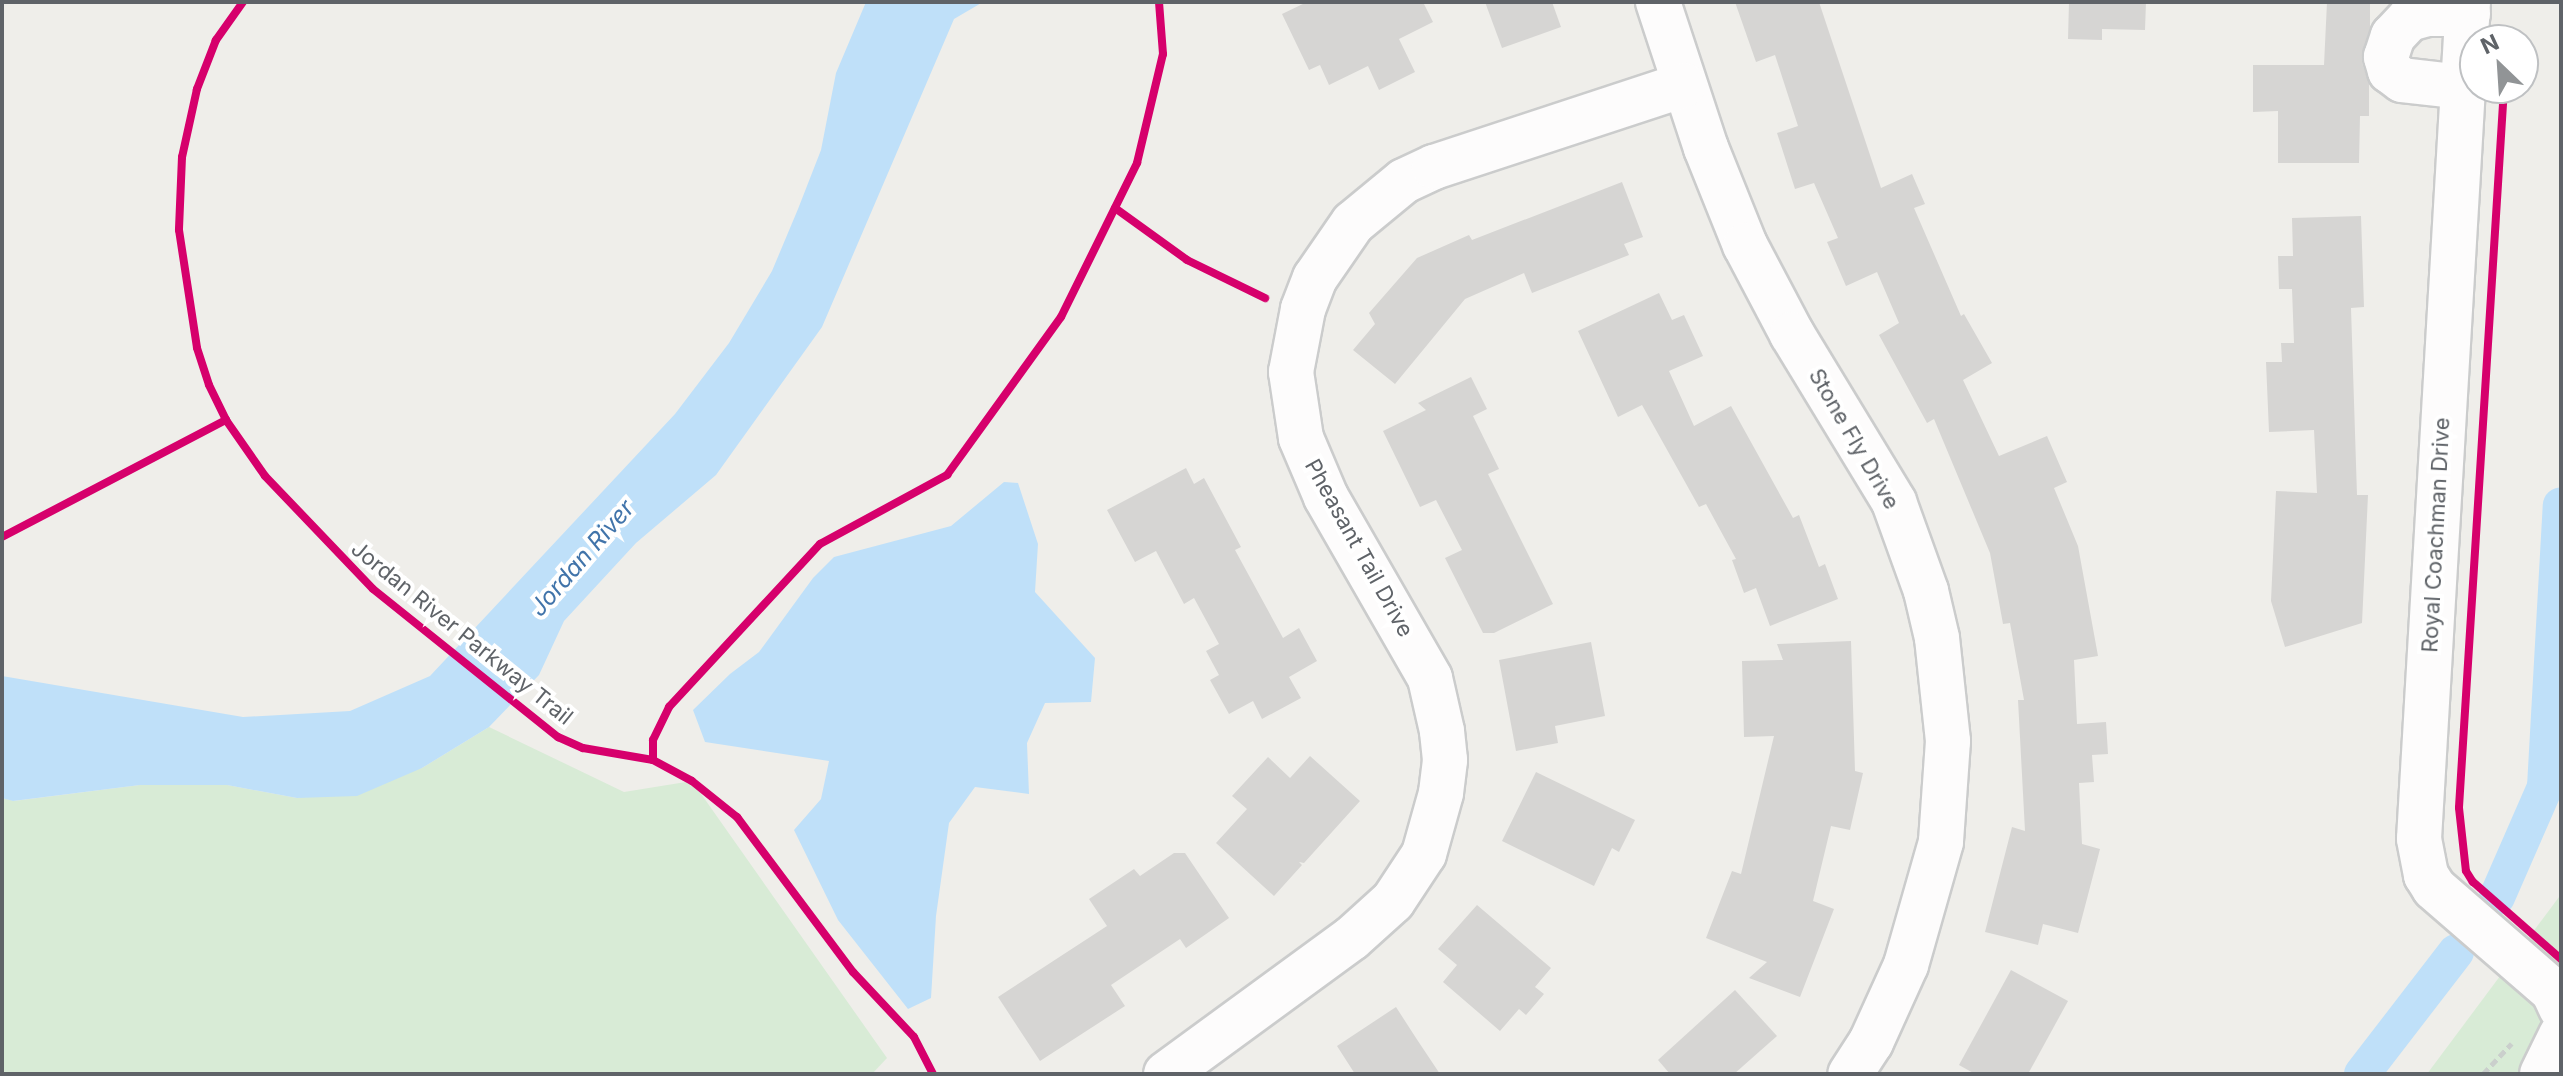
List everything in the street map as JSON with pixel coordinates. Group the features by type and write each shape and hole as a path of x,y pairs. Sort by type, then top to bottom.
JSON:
{"street":[{"name":"Stone Fly Drive","path":"1658,2 1724,196 1768,290 1894,502 1922,579 1937,638 1948,741 1941,842 1906,965 1871,1042 1850,1074"},
{"path":"2459,87 2402,80 2390,71 2386,57 2393,36 2409,19 2468,8"},
{"name":"Pheasant Tail Drive","path":"1166,1074 1352,938 1393,901 1424,854 1441,793 1445,760 1430,678 1326,497 1301,438 1291,372 1303,309 1315,278 1353,223 1404,181 1434,167 1684,85"},
{"name":"Royal Coachman Drive","path":"2462,104 2419,839 2426,875 2434,888 2553,991 2561,1008"},
{"path":"2541,1034 2542,1074"}],"path":[{"path":"2483,1074 2541,1034"}],"green space":[{"path":"489,727 624,792 692,781 887,1058 872,1074 2,1074 2,798 14,801 140,785 227,785 297,798 422,768"},
{"path":"2559,897 2561,1074 2427,1074"}],"water":[{"name":"Jordan River","path":"866,2 983,2 954,19 822,327 716,475 636,543 564,621 539,675 489,727 422,768 357,796 297,798 227,785 140,785 13,801 2,798 2,676 243,717 350,711 430,676 675,414 729,343 772,271 798,209 821,150 836,73"},
{"path":"1004,482 1018,483 1038,544 1035,592 1095,658 1091,702 1045,703 1027,743 1029,794 975,787 949,823 936,916 931,998 908,1009 838,920 794,830 821,799 829,761 705,742 693,710 730,674 759,652 813,578 834,557 951,526"}],"building":[{"path":"1307,2 1423,2 1433,22 1399,39 1415,72 1379,90 1368,66 1329,85 1320,65 1309,70 1282,14"},
{"path":"1485,2 1552,2 1561,27 1502,48"},
{"path":"1735,2 1819,2 1881,188 1912,174 1925,204 1914,208 1961,316 1964,314 1992,363 1963,380 1999,456 2047,436 2067,482 2054,488 2078,546 2098,656 2074,660 2077,724 2106,722 2108,754 2092,755 2094,782 2079,783 2082,844 2100,849 2078,933 2043,924 2038,945 1985,932 2012,827 2025,831 2018,700 2024,700 2010,623 2003,624 1990,553 1934,419 1927,423 1879,335 1899,323 1877,272 1846,286 1827,242 1838,238 1814,183 1795,189 1777,133 1798,126 1775,55 1756,62"},
{"path":"2069,2 2146,2 2145,30 2102,29 2102,40 2068,39"},
{"path":"2327,2 2370,2 2370,28 2362,63 2369,83 2369,116 2360,116 2359,163 2278,163 2278,111 2253,112 2253,65 2324,65"},
{"path":"1622,182 1643,237 1624,244 1629,255 1532,293 1524,273 1465,299 1395,384 1353,350 1375,324 1369,313 1417,258 1469,235 1472,240"},
{"path":"2361,216 2364,307 2351,308 2357,495 2368,495 2362,623 2285,647 2271,601 2276,491 2317,493 2314,430 2269,432 2266,362 2282,362 2281,343 2294,343 2292,289 2279,289 2278,256 2293,256 2292,218"},
{"path":"1659,293 1672,320 1684,315 1703,356 1669,371 1694,426 1731,406 1793,518 1799,515 1819,567 1825,564 1838,599 1770,626 1756,588 1744,593 1732,560 1736,559 1706,504 1699,507 1642,405 1618,417 1578,331"},
{"path":"1471,377 1487,409 1473,416 1499,469 1488,474 1553,604 1494,633 1483,633 1445,558 1462,550 1436,500 1420,507 1383,431 1426,410 1418,403"},
{"path":"1186,468 1194,484 1204,478 1241,547 1235,550 1283,638 1299,628 1317,661 1289,677 1301,698 1262,719 1253,701 1229,714 1210,680 1219,675 1206,651 1219,644 1194,598 1184,604 1156,551 1135,562 1107,510"},
{"path":"1851,641 1855,771 1863,773 1850,830 1831,826 1813,901 1834,909 1800,997 1749,978 1767,962 1706,938 1732,871 1741,874 1774,736 1744,737 1742,661 1783,660 1777,644"},
{"path":"1591,642 1605,716 1555,726 1558,743 1516,751 1499,660"},
{"path":"1310,756 1360,801 1304,863 1299,862 1302,865 1274,896 1216,843 1247,809 1232,796 1268,757 1290,778"},
{"path":"1536,772 1635,820 1619,852 1612,848 1594,886 1502,841"},
{"path":"1174,853 1185,853 1229,918 1186,948 1180,939 1111,985 1125,1006 1040,1061 998,997 1107,926 1089,899 1134,869 1140,876"},
{"path":"1477,905 1551,968 1535,987 1544,994 1526,1015 1519,1009 1500,1031 1443,982 1457,965 1438,949"},
{"path":"2011,970 2068,1001 2028,1074 1975,1074 1959,1065"},
{"path":"1735,990 1777,1036 1734,1074 1670,1074 1658,1060"},
{"path":"1396,1007 1440,1074 1355,1074 1337,1046"}],"waterway":[{"path":"2497,897 2545,787 2561,505"},
{"path":"2362,1074 2456,952"}],"cycle path":[{"name":"Jordan River Parkway Trail","path":"243,2 216,40 197,89 182,157 179,230 197,348 209,385 226,420 265,476 373,589 558,737 583,748 653,760 692,781 737,817 853,972 914,1037 933,1074"},
{"path":"653,760 653,740 669,707 820,544 947,475 1061,317 1137,163 1163,54 1159,2"},
{"path":"2503,104 2459,808 2466,871 2473,882 2561,959"},
{"path":"1115,208 1187,260 1265,298"},
{"path":"2,537 226,420"}]}
